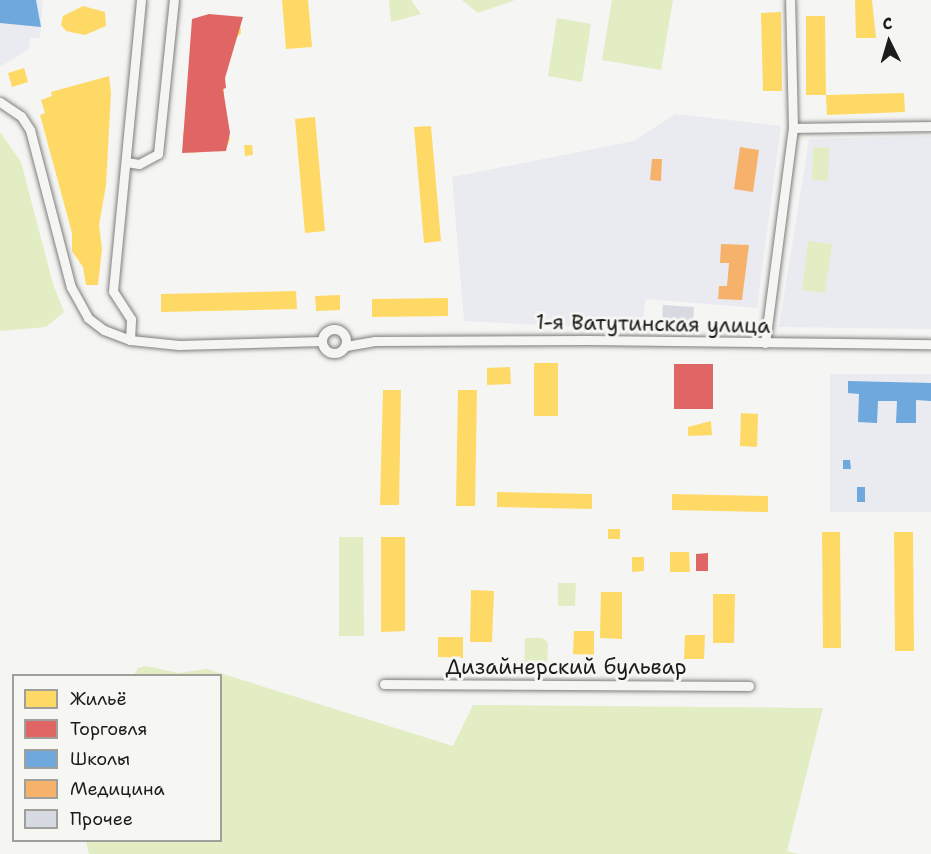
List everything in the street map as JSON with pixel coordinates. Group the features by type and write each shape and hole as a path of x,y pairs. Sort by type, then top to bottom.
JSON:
{"street":[{"path":"130,340 131,320 113,291 141,0"},
{"path":"126,162 151,161 158,154 174,0"},
{"path":"765,343 793,128 790,0"},
{"path":"0,102 21,116 30,130 75,295 88,318 113,336 130,340 179,345 322,341 333,329 344,334 346,346 332,353 324,349 322,341"},
{"path":"793,128 931,126"},
{"name":"1-я Ватутинская улица","path":"344,334 375,341"},
{"name":"1-я Ватутинская улица","path":"346,346 375,341 931,344"},
{"name":"Дизайнерский бульвар","path":"384,684 749,686"}],"shaded area":[{"path":"0,0 43,0 40,38 30,38 29,49 0,67"},
{"path":"675,114 781,126 757,308 646,299 641,330 464,321 452,177 634,141"},
{"path":"931,136 931,329 779,327 809,139"},
{"path":"830,374 931,374 931,512 830,512"}],"green space":[{"path":"389,0 411,0 421,14 391,22"},
{"path":"462,0 515,0 478,13"},
{"path":"612,0 673,0 661,70 602,60"},
{"path":"557,18 591,24 582,82 548,76"},
{"path":"0,132 21,162 53,284 64,312 46,327 0,331"},
{"path":"813,147 829,148 828,181 812,180"},
{"path":"808,241 832,244 825,293 802,290"},
{"path":"339,537 363,537 364,636 339,636"},
{"path":"558,583 576,583 575,606 558,606"},
{"path":"525,638 542,638 548,642 547,672 524,673"},
{"path":"146,666 178,673 207,669 453,746 473,705 823,708 787,851 798,854 89,854 86,842 222,842 222,674 135,674 138,668"}],"building: Жильё":[{"path":"282,0 308,0 312,47 286,49"},
{"path":"855,0 872,0 876,38 856,38"},
{"path":"83,6 105,12 106,26 85,35 66,31 61,25 63,16"},
{"path":"781,12 782,91 763,91 761,13"},
{"path":"217,15 231,17 240,23 241,33 233,41 213,45 197,36 199,23"},
{"path":"806,16 825,16 826,95 806,95"},
{"path":"216,65 224,77 224,95 206,95 207,99 195,103 189,70 201,67 201,72"},
{"path":"24,68 28,82 12,87 8,73"},
{"path":"109,76 111,93 106,185 99,225 102,249 98,285 86,285 83,267 72,251 72,233 40,115 45,113 41,100 52,96 51,92"},
{"path":"904,93 905,112 827,115 826,95"},
{"path":"315,117 325,231 305,233 295,119"},
{"path":"192,125 228,128 230,139 226,149 191,153 191,147 184,147 183,133"},
{"path":"431,126 441,241 424,243 414,127"},
{"path":"244,145 252,145 253,155 245,156"},
{"path":"296,291 297,309 161,312 161,294"},
{"path":"340,295 340,310 316,311 315,296"},
{"path":"448,298 448,316 372,317 372,299"},
{"path":"534,363 558,363 558,416 534,416"},
{"path":"510,367 511,384 487,385 487,368"},
{"path":"383,390 401,390 399,505 380,505"},
{"path":"458,390 477,390 475,506 456,506"},
{"path":"741,413 758,414 757,447 740,446"},
{"path":"711,421 712,435 688,436 688,427"},
{"path":"497,492 592,494 592,509 497,507"},
{"path":"672,494 768,496 768,512 672,510"},
{"path":"608,529 620,529 620,539 608,539"},
{"path":"822,532 840,532 841,648 823,648"},
{"path":"894,532 913,532 914,651 895,651"},
{"path":"381,537 405,537 405,631 381,632"},
{"path":"670,552 689,552 690,572 670,572"},
{"path":"632,557 644,557 644,571 632,572"},
{"path":"471,590 494,591 492,642 470,642"},
{"path":"601,592 622,592 622,639 600,638"},
{"path":"713,594 735,594 734,643 713,643"},
{"path":"574,631 594,631 594,655 573,654"},
{"path":"685,635 705,635 704,659 684,659"},
{"path":"438,637 463,637 463,658 438,657"}],"building: Торговля":[{"path":"209,14 243,17 225,78 226,88 223,89 230,133 226,151 182,153 192,19"},
{"path":"674,364 713,364 713,409 674,409"},
{"path":"708,553 708,571 696,571 696,554"}],"building: Школы":[{"path":"0,0 36,0 41,27 0,23"},
{"path":"848,381 931,383 931,401 916,400 916,423 896,423 897,401 878,401 877,423 858,422 859,394 848,393"},
{"path":"843,460 850,460 851,469 843,469"},
{"path":"857,487 865,487 865,502 857,502"}],"building: Медицина":[{"path":"740,147 759,150 753,192 734,189"},
{"path":"652,159 662,159 661,181 650,180"},
{"path":"721,244 749,245 742,300 718,299 719,286 727,286 729,263 720,263"}],"building: Прочее":[{"path":"663,305 694,307 693,324 662,322"}]}
